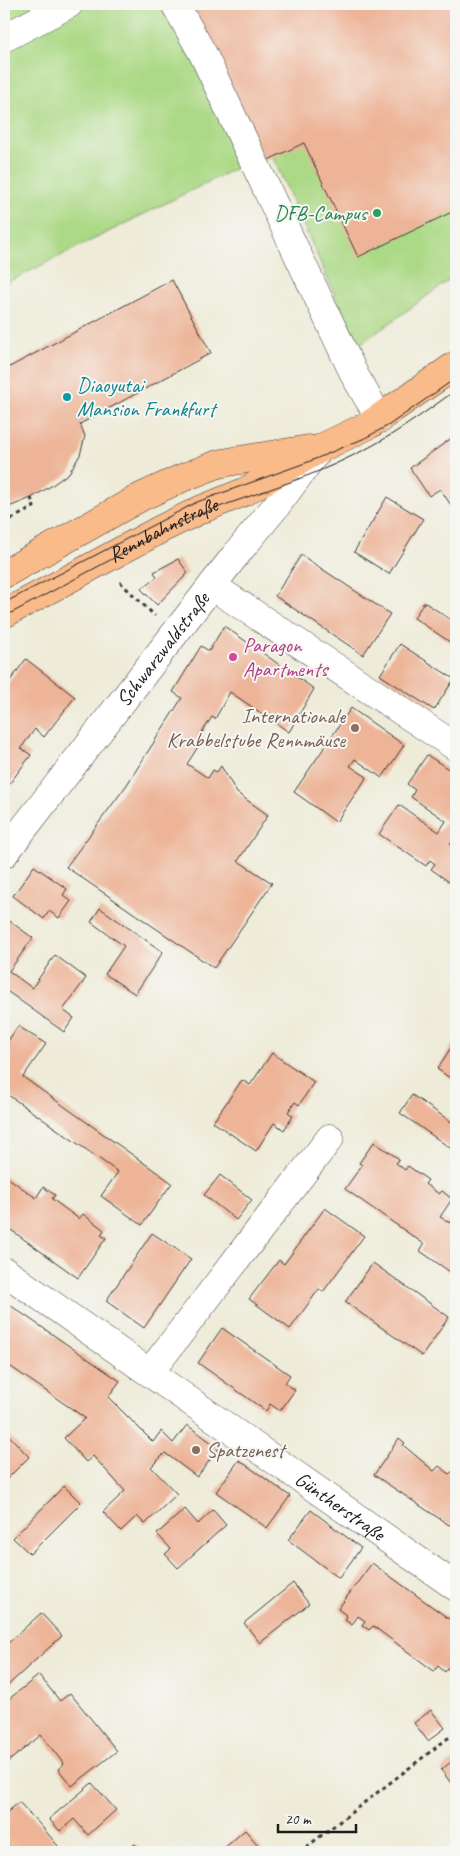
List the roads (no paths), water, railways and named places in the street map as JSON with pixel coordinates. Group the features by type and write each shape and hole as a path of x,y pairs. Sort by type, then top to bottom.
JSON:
{"main road":[{"name":"Rennbahnstraße","path":"4,614 161,529 244,492 323,447 380,419 456,365"},
{"name":"Rennbahnstraße","path":"4,574 141,497 182,478 218,464 323,447"}],"street":[{"path":"4,38 69,4"},
{"path":"175,4 203,54 356,376 380,419"},
{"name":"Schwarzwaldstraße","path":"4,854 277,505 311,458 323,447"},
{"path":"4,603 183,508 263,478 294,451"},
{"path":"212,586 456,747"},
{"path":"150,1372 330,1138"},
{"name":"Güntherstraße","path":"4,1271 451,1576"}],"tram line":[{"path":"4,603 197,502 308,462 365,438 389,425 456,378"},
{"path":"4,617 181,522 291,482 335,464 369,447 408,424 456,390"}],"place":[{"name":"DFB-Campus","path":"377,213"},
{"name":"Diaoyutai Mansion Frankfurt","path":"67,397"},
{"name":"Paragon Apartments","path":"233,657"},
{"name":"Internationale Krabbelstube Rennmäuse","path":"355,728"},
{"name":"Spatzenest","path":"196,1450"}]}
